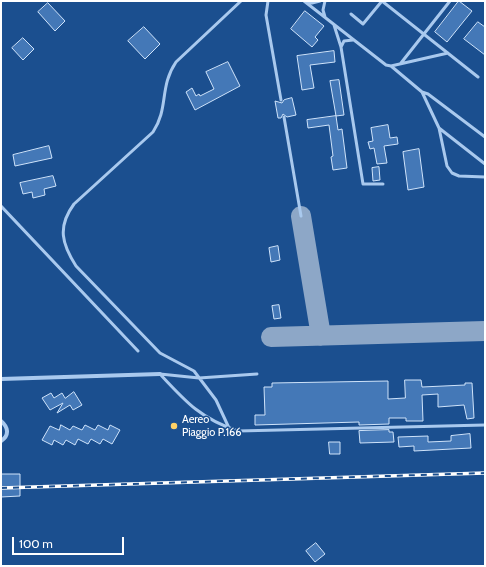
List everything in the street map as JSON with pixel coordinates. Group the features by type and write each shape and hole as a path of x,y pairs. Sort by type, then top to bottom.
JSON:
{"street":[{"path":"1,379 160,374"},
{"path":"1,421 7,429 7,434 1,441"}],"lane":[{"path":"229,428 216,400 199,378 190,368 179,364 160,353 76,266 67,252 63,240 64,224 68,212 74,204 153,132 159,122 163,110 165,84 169,72 176,62 241,1"},
{"path":"268,1 266,15 281,100"},
{"path":"305,1 312,3 320,1"},
{"path":"305,1 386,65 390,66 422,92 428,94 485,137"},
{"path":"325,1 323,10 326,19"},
{"path":"351,14 363,24 382,1 478,76"},
{"path":"401,63 450,1"},
{"path":"334,25 341,47 363,184 383,184"},
{"path":"341,47 347,39 356,41"},
{"path":"390,66 448,53"},
{"path":"422,92 439,128 447,166 452,173 459,176 485,177"},
{"path":"284,117 301,216"},
{"path":"439,128 485,164"},
{"path":"1,206 138,351"},
{"path":"160,374 199,378 256,374"},
{"path":"160,374 192,408 208,419 238,431 248,432 485,425"}],"building":[{"path":"459,1 472,11 447,42 435,32"},
{"path":"48,3 65,21 55,31 38,12"},
{"path":"305,11 324,26 315,37 318,40 312,47 291,29"},
{"path":"478,22 485,27 485,55 464,39"},
{"path":"144,27 160,44 145,59 128,41"},
{"path":"23,38 34,49 23,60 12,48"},
{"path":"334,51 335,62 310,65 314,88 302,90 297,56"},
{"path":"228,62 240,86 195,110 186,92 192,88 196,96 199,94 200,96 214,89 206,72"},
{"path":"339,80 344,115 336,116 330,81"},
{"path":"292,98 296,115 287,117 283,114 281,118 278,118 275,101 282,103 284,100"},
{"path":"336,116 338,130 342,129 347,168 333,170 331,157 333,156 329,125 308,128 307,120"},
{"path":"388,125 390,138 397,137 398,144 384,146 387,163 377,164 374,148 370,149 368,142 373,141 371,128"},
{"path":"49,146 52,158 15,166 13,155"},
{"path":"419,149 424,187 408,190 403,152"},
{"path":"379,167 380,180 373,181 372,168"},
{"path":"53,176 56,186 44,189 45,195 33,198 32,192 23,194 20,183"},
{"path":"278,246 280,260 271,262 269,248"},
{"path":"279,305 281,318 274,319 272,306"},
{"path":"405,380 421,380 422,387 465,385 465,383 472,383 474,418 467,419 464,405 438,407 438,394 422,395 423,421 406,421 406,418 389,418 389,424 359,425 359,422 255,425 255,415 265,415 264,387 272,387 272,383 388,381 388,399 405,398"},
{"path":"74,392 82,405 73,410 70,405 57,413 63,403 50,410 42,398 51,393 54,398 62,393 65,398"},
{"path":"61,425 70,430 73,426 82,430 85,425 95,430 98,425 108,430 110,425 120,430 112,444 103,439 100,444 91,439 88,444 78,439 75,445 66,440 63,445 54,440 52,445 42,440 50,426 59,430"},
{"path":"389,430 389,432 393,432 394,442 360,443 359,431"},
{"path":"470,434 471,448 414,451 414,446 399,447 398,437 428,436 428,442 451,441 451,436"},
{"path":"329,442 340,442 340,454 330,454"},
{"path":"1,474 20,474 20,496 1,497"},
{"path":"316,543 325,554 315,562 306,551"}],"taxiway":[{"path":"301,216 321,336"},
{"path":"271,337 485,331"}],"railway":[{"path":"1,488 485,473"}],"place":[{"name":"Aereo Piaggio P.166","path":"174,426"}]}
